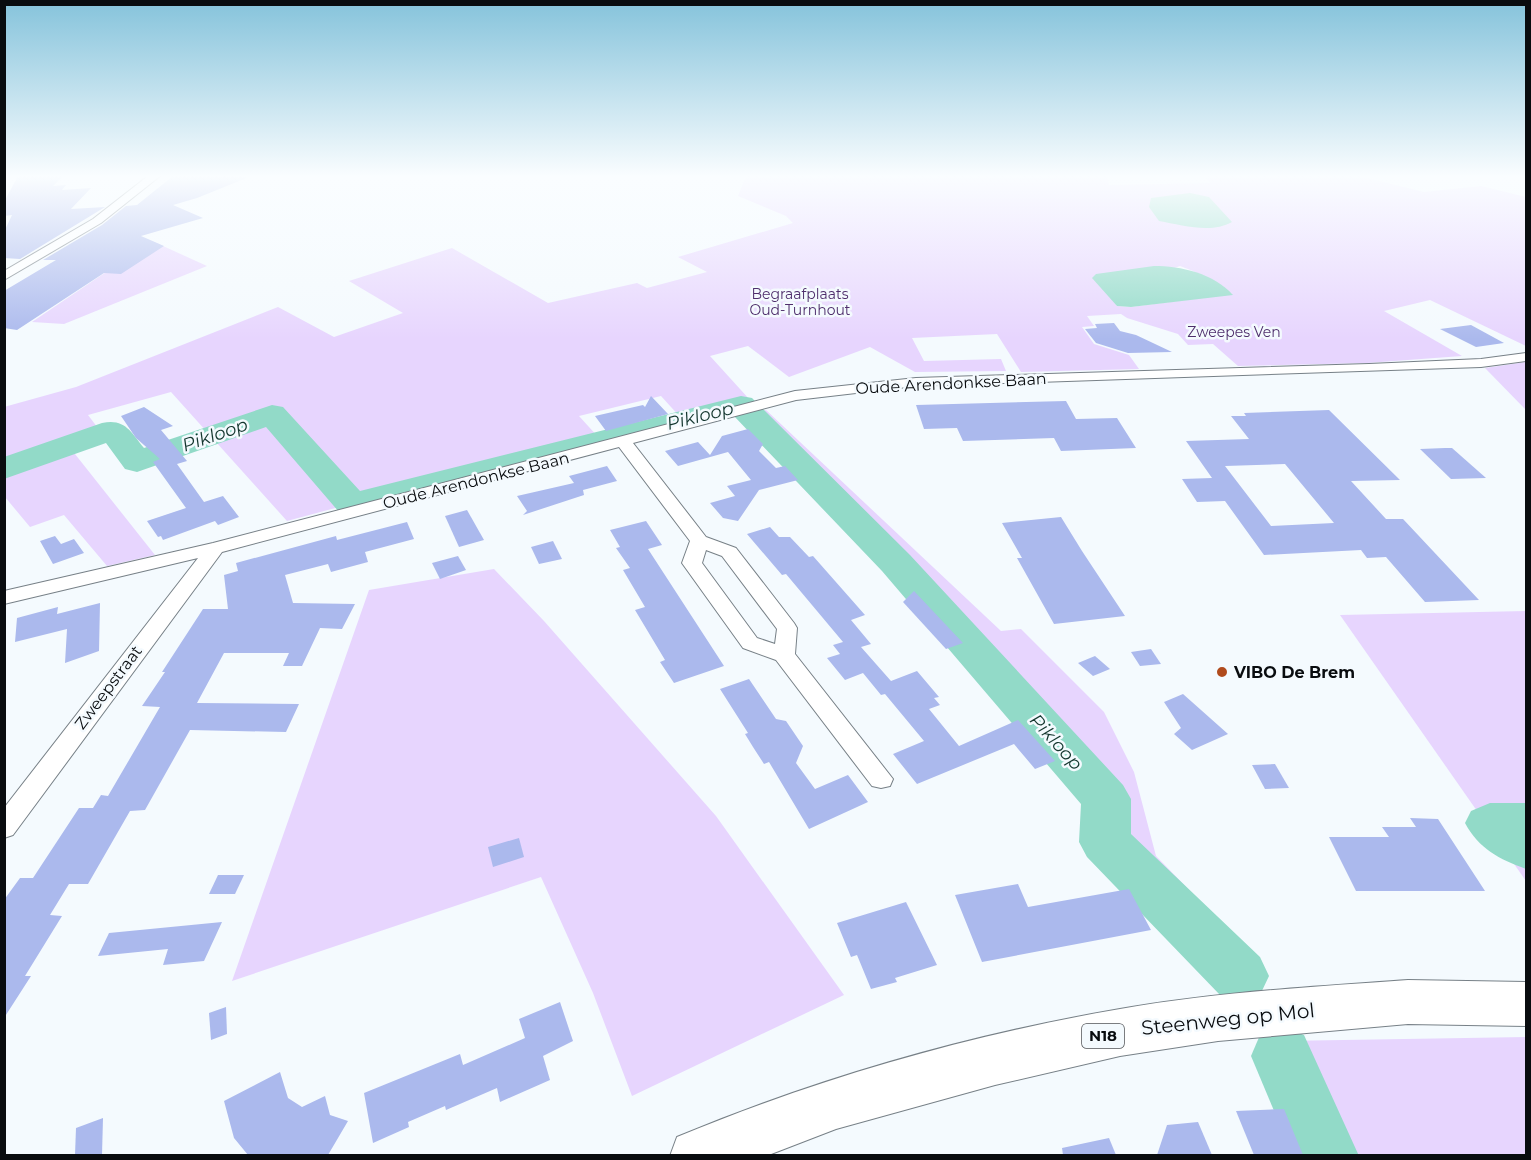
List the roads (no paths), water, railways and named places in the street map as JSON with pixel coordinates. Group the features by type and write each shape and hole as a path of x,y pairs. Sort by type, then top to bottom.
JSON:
{"main road":[{"name":"Steenweg op Mol","path":"696,1155 836,1103 995,1060 1120,1032 1218,1018 1408,1002 1527,1004"}],"street":[{"path":"4,276 82,230"},
{"name":"Oude Arendonkse Baan","path":"4,598 214,548 624,442 730,412 856,387 916,382 1481,363 1527,357"},
{"path":"624,442 699,541 729,552 787,628 784,655"},
{"path":"699,541 692,563 750,643 784,655 881,779"},
{"name":"Zweepstraat","path":"4,828 214,548"}],"waterway":[{"name":"Pikloop","path":"4,469 113,430 137,462 272,414 352,504 741,405 896,563 1106,799 1105,842 1240,976"},
{"name":"Pikloop","path":"1282,1056 1326,1156"}],"place":[{"name":"VIBO De Brem","path":"1222,672"}],"park label":[{"name":"Begraafplaats Oud-Turnhout","path":"800,302"},
{"name":"Zweepes Ven","path":"1234,332"}]}
